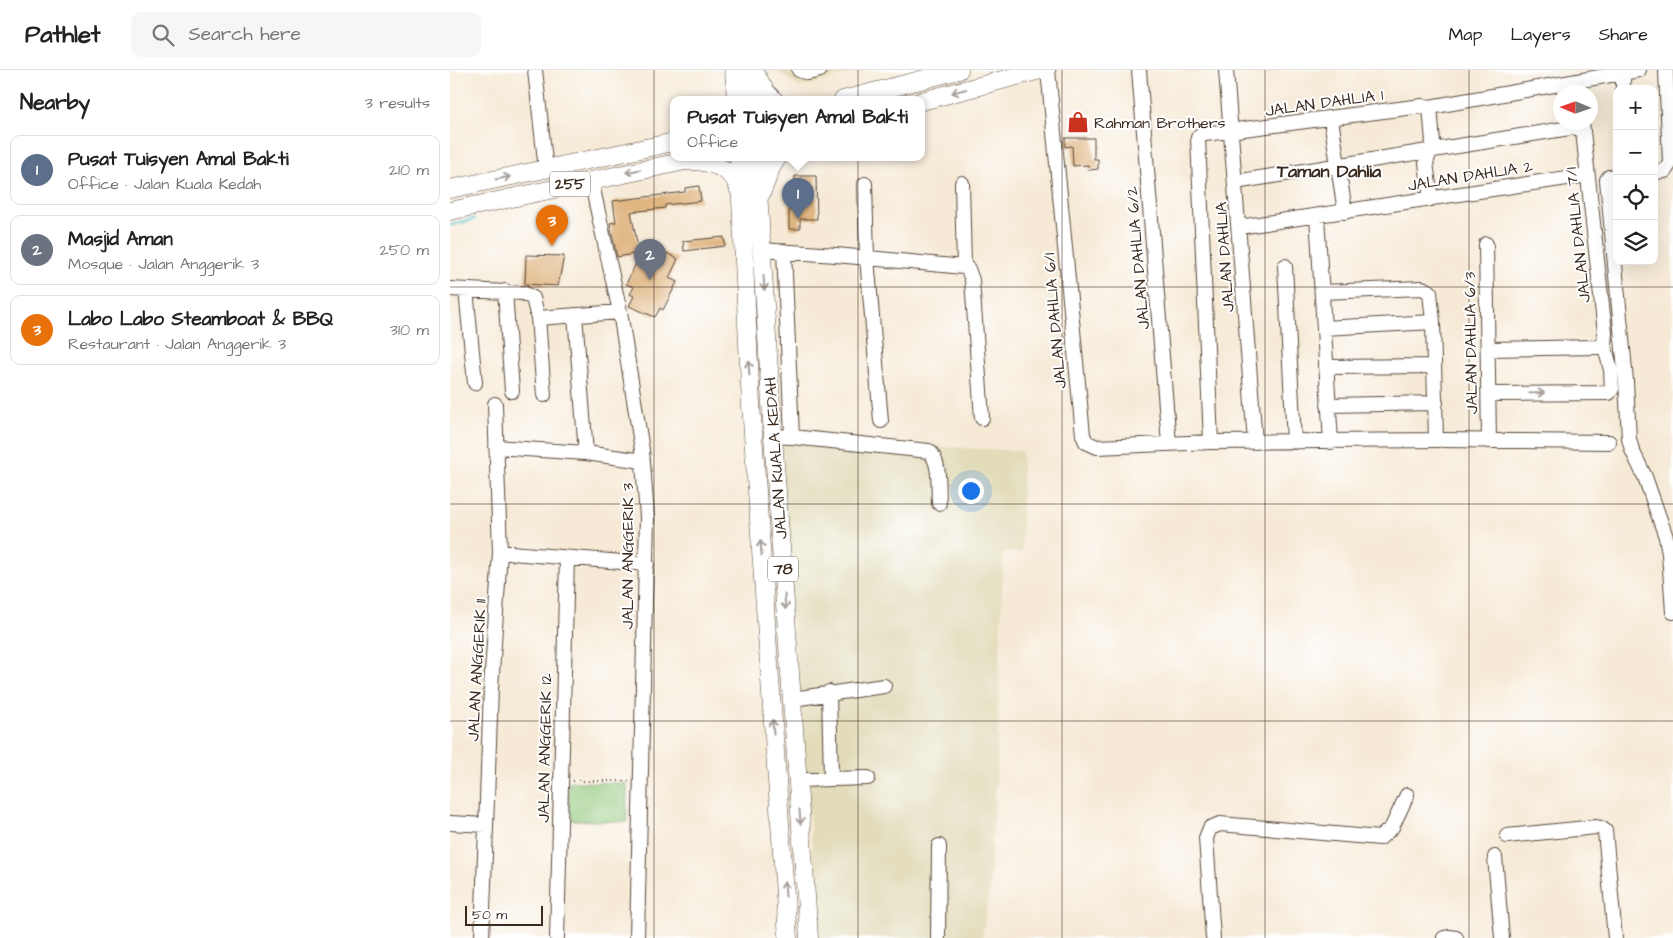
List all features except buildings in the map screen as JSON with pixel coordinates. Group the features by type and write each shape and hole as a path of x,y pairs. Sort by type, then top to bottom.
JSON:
{"main road":[{"path":"734,70 736,96"},
{"path":"752,70 752,96"},
{"path":"752,70 770,96"},
{"path":"858,96 959,70"},
{"path":"925,100 1040,70"},
{"name":"255","path":"450,189 670,143"},
{"name":"255","path":"450,211 686,161"},
{"path":"681,162 698,161 714,164 728,173 738,186 741,203"},
{"name":"JALAN KUALA KEDAH","path":"739,161 751,405 788,938"},
{"name":"JALAN KUALA KEDAH","path":"756,161 773,436 809,938"},
{"path":"759,199 775,161"},
{"path":"751,405 771,404"}],"street":[{"path":"535,70 546,170"},
{"path":"799,70 808,73 820,70"},
{"name":"JALAN DAHLIA 6/1","path":"1048,70 1083,435 1086,442 1097,447 1211,442 1440,440 1609,442"},
{"name":"JALAN DAHLIA 6/2","path":"1139,70 1169,444"},
{"name":"JALAN DAHLIA","path":"1226,70 1255,442"},
{"name":"JALAN DAHLIA 1","path":"1581,85 1639,70"},
{"path":"1658,171 1665,170 1670,163 1666,70"},
{"path":"1623,73 1623,85"},
{"name":"JALAN DAHLIA 1","path":"1211,442 1197,142 1200,135 1553,89"},
{"path":"1426,107 1433,136 1432,147 1426,163 1431,199"},
{"path":"1331,119 1345,212"},
{"path":"1235,182 1553,129"},
{"name":"JALAN DAHLIA 7/1","path":"1489,394 1609,393 1612,388 1604,344 1605,333 1583,130"},
{"name":"JALAN DAHLIA 2","path":"1239,227 1587,174"},
{"path":"1613,176 1609,177 1607,180 1626,381 1629,439 1632,450 1646,477 1666,537 1673,612"},
{"name":"JALAN ANGGERIK 3","path":"590,180 620,312 643,461 647,517 637,938"},
{"path":"962,183 964,267"},
{"path":"866,184 867,258 881,421"},
{"path":"1317,216 1331,442"},
{"name":"JALAN DAHLIA 6/3","path":"1486,244 1490,440"},
{"path":"762,250 784,250 964,267 968,269 972,280 982,418"},
{"path":"784,250 792,437"},
{"path":"1285,266 1294,442"},
{"path":"1322,292 1422,288 1430,292 1440,440"},
{"path":"450,289 505,291 529,295 533,298 538,318 544,395"},
{"path":"466,290 475,383"},
{"path":"505,291 512,391"},
{"path":"538,318 620,312"},
{"path":"575,315 586,453"},
{"path":"1324,328 1433,322"},
{"path":"1488,349 1597,347 1604,344"},
{"path":"1326,367 1434,366"},
{"path":"1328,405 1436,403"},
{"name":"JALAN ANGGERIK 11","path":"482,938 491,688 500,552 494,404"},
{"path":"773,436 929,451 936,461 939,503"},
{"path":"496,447 586,453 643,461"},
{"path":"500,552 647,564"},
{"name":"JALAN ANGGERIK 12","path":"557,938 567,558"},
{"path":"792,699 829,692 884,686"},
{"path":"829,692 831,778"},
{"path":"798,780 868,778"},
{"path":"1213,938 1206,838 1210,828 1220,824 1380,838 1392,827 1407,795"},
{"path":"450,823 486,825"},
{"path":"1507,836 1601,828 1604,831 1615,938"},
{"path":"938,938 939,846"},
{"path":"1495,857 1502,938"},
{"path":"1444,938 1449,936 1456,938"}],"path":[{"path":"561,780 641,782"}],"shaded area":[{"path":"775,70 863,70 800,87"},
{"path":"776,438 1022,451 1022,552 1003,552 997,767 989,893 982,938 820,938"}],"green space":[{"path":"569,782 627,783 627,822 568,820"}],"waterway":[{"path":"450,225 474,219"}],"place":[{"name":"Rahman Brothers","path":"1078,122"},
{"name":"Pusat Tuisyen Amal Bakti","path":"798,219"},
{"name":"Labo Labo Steamboat & BBQ","path":"552,246"},
{"name":"Masjid Aman","path":"650,280"}],"district":[{"name":"Taman Dahlia","path":"1329,171"}]}
